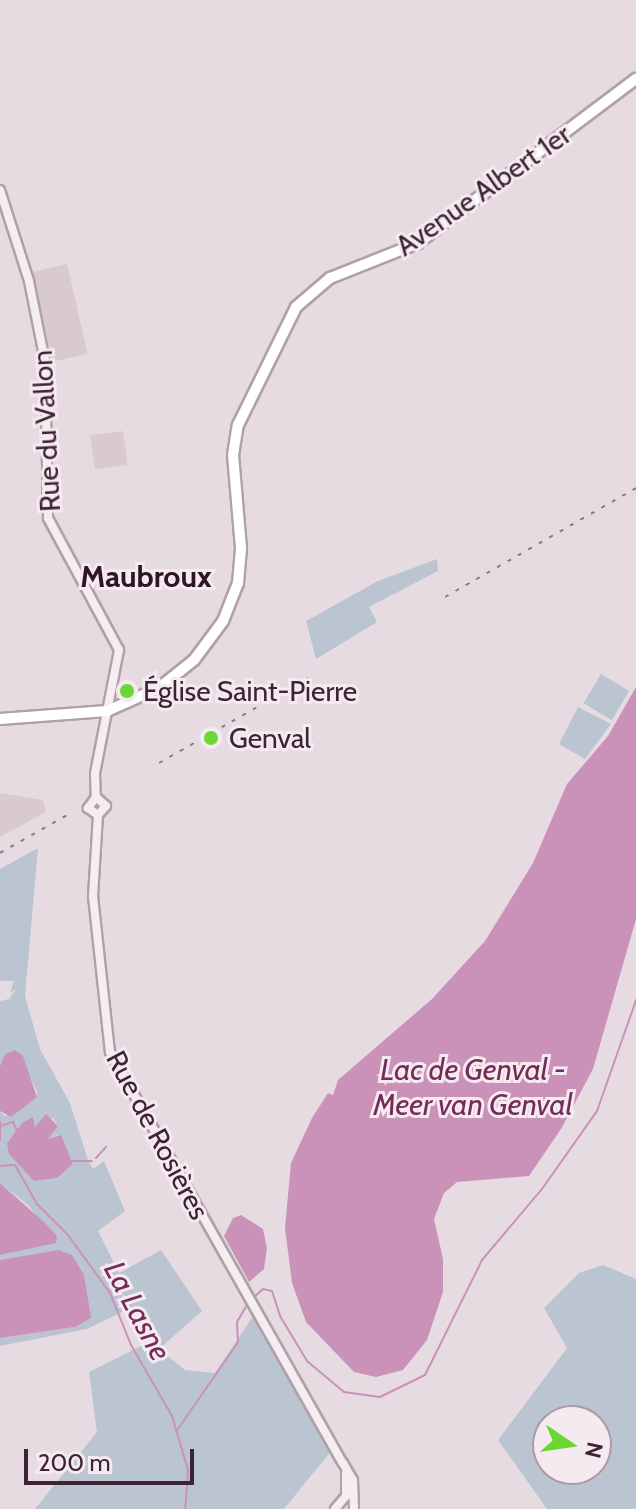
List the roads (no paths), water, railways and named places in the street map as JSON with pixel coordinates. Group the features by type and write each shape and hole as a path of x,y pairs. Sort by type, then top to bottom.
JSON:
{"main road":[{"name":"Avenue Albert 1er","path":"0,719 107,711 159,688 202,652 223,621 241,566 233,471 238,425 303,298 330,278 418,243 636,79"}],"street":[{"name":"Rue du Vallon","path":"0,190 29,281 45,361 53,534 119,650 107,711"},
{"name":"Rue de Rosières","path":"107,711 95,774 96,797 106,806 98,815 93,896 110,1052 353,1480 343,1503 354,1508"}],"water":[{"name":"Lac de Genval - Meer van Genval","path":"636,687 636,919 593,1069 561,1129 529,1176 457,1182 444,1193 434,1219 443,1259 443,1292 427,1340 403,1370 376,1377 354,1372 306,1322 292,1283 285,1228 291,1163 312,1118 328,1093 333,1095 338,1080 432,999 485,941 533,863 567,784 608,736"},
{"path":"15,1050 23,1056 37,1097 11,1117 0,1111 0,1066 5,1054"},
{"path":"46,1114 58,1126 48,1139 61,1135 73,1164 57,1178 34,1181 9,1154 7,1143 22,1123 33,1117 35,1127"},
{"path":"0,1183 44,1222 57,1236 56,1243 0,1255"},
{"path":"241,1215 263,1229 267,1248 264,1269 249,1282 224,1236 233,1218"},
{"path":"59,1250 72,1255 84,1275 91,1318 75,1327 0,1338 0,1260"}],"waterway":[{"path":"253,1298 263,1289 272,1291 280,1316 307,1361 344,1392 380,1397 425,1375 482,1260 542,1189 597,1111 636,1000"},
{"name":"La Lasne","path":"0,1122 0,1140"},
{"path":"0,1126 13,1122 17,1131"},
{"path":"96,1158 106,1147"},
{"path":"72,1161 92,1161"},
{"name":"La Lasne","path":"0,1166 15,1165 37,1204 68,1235 110,1293 131,1345 172,1416 188,1470 185,1509"},
{"path":"176,1432 238,1342 237,1322 247,1305"}],"railway":[{"path":"445,597 636,488"},
{"path":"159,763 315,674"},
{"path":"0,853 71,813"}],"place":[{"name":"Église Saint-Pierre","path":"127,691"},
{"name":"Genval","path":"211,738"}],"district":[{"name":"Maubroux","path":"146,577"}]}
